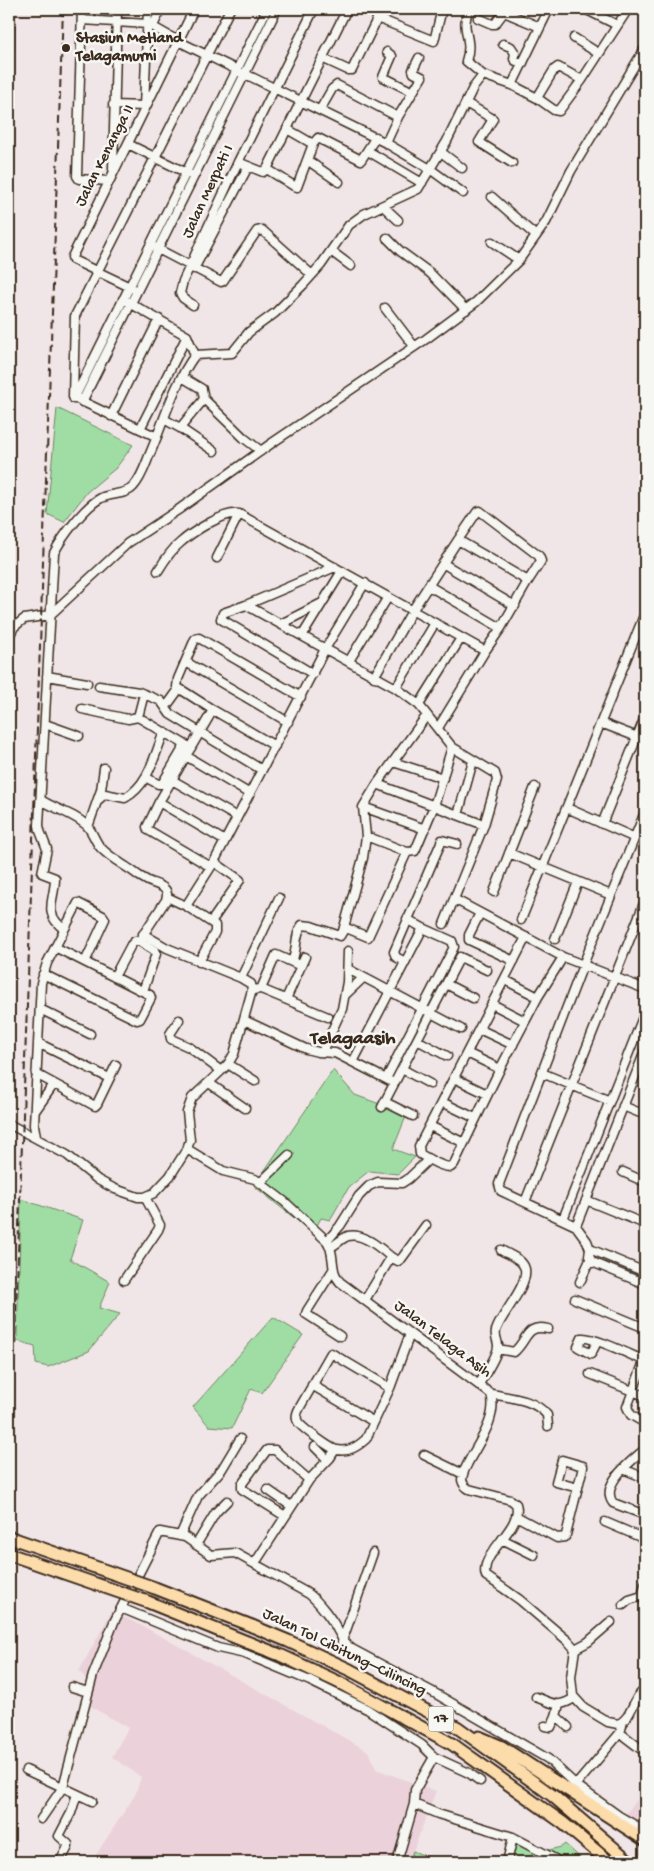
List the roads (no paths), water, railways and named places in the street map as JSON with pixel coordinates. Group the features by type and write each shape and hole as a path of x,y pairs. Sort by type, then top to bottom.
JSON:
{"highway":[{"name":"Jalan Tol Cibitung–Cilincing","path":"9,1537 155,1588 252,1626 350,1670 457,1727 553,1796 630,1862"},
{"name":"Jalan Tol Cibitung–Cilincing","path":"9,1554 148,1602 280,1655 338,1682 452,1744 563,1823 592,1851 609,1862"},
{"path":"457,1727 502,1747 645,1840"},
{"path":"592,1851 598,1862"}],"street":[{"path":"9,49 10,9"},
{"path":"82,9 77,176 80,179 109,182"},
{"path":"113,172 116,9"},
{"path":"113,105 144,108 150,25 148,9"},
{"path":"150,25 162,9"},
{"name":"Jalan Kenanga II","path":"133,289 73,260 72,256 194,9"},
{"path":"157,437 78,401 72,394 74,318 230,9"},
{"path":"241,72 267,9"},
{"path":"78,401 241,72 277,9"},
{"name":"Jalan Merpati I","path":"193,305 183,298 180,293 183,281 192,268 238,162 314,9"},
{"path":"238,162 263,172 267,169 300,100 348,9"},
{"path":"322,58 352,70 382,9"},
{"path":"377,18 434,41 442,9"},
{"path":"469,9 464,22 470,48 466,61 483,75 512,85 537,98 554,110 559,111 582,80 628,9"},
{"path":"512,85 549,9"},
{"path":"585,9 594,11 617,25"},
{"path":"478,18 495,24 502,10 540,27"},
{"path":"82,20 150,25 274,89 386,142 463,193"},
{"path":"574,38 598,53"},
{"path":"503,44 511,47 515,53 514,58 516,61 523,64"},
{"path":"9,636 14,627 24,619 50,615 128,543 466,310 519,260 546,222 570,171 645,48"},
{"path":"387,52 392,56 383,77 413,92"},
{"path":"386,142 398,117 422,77 413,70 418,58"},
{"path":"537,98 554,70 558,67 582,80"},
{"path":"195,355 232,353 249,332 275,314 312,275 344,231 356,220 413,192 422,183 441,152 473,88 483,75"},
{"path":"320,110 332,89 337,85 398,117"},
{"path":"466,103 492,119 478,142 512,163"},
{"path":"287,129 313,144"},
{"path":"267,169 295,187 298,186 313,144 318,138 360,160 363,159 376,137"},
{"path":"128,144 190,175"},
{"path":"368,151 422,183"},
{"path":"441,152 462,168"},
{"path":"308,160 339,182"},
{"path":"192,268 248,167"},
{"path":"492,197 536,236"},
{"path":"383,206 398,220"},
{"path":"154,247 192,268 219,281 223,281 259,230 266,233 312,275"},
{"path":"387,238 400,251 430,273 466,310"},
{"path":"492,242 519,260"},
{"path":"331,251 351,266"},
{"path":"127,301 187,336 195,355"},
{"path":"385,308 414,346"},
{"path":"111,416 159,319"},
{"path":"140,429 187,336"},
{"path":"64,929 54,921 51,911 55,878 42,873 47,849 39,828 52,561 58,546 95,502 111,494 129,490 134,486 140,477 157,437 176,387 195,355"},
{"path":"182,377 202,389 204,399 244,438 261,451"},
{"path":"180,428 204,399"},
{"path":"164,419 214,451"},
{"path":"374,676 412,611 477,512 484,513 541,558 502,628 485,650 438,728"},
{"path":"158,571 169,555 184,540 228,514 239,514 485,650"},
{"path":"217,558 239,514"},
{"path":"458,540 528,581"},
{"path":"444,564 515,606"},
{"path":"302,636 322,603 339,569"},
{"path":"313,674 220,618 223,613 339,569"},
{"path":"186,906 212,865 325,650 365,584"},
{"path":"429,586 502,628"},
{"path":"349,661 388,597"},
{"path":"281,624 322,603"},
{"path":"246,605 396,688 419,705 452,748 494,772 497,777 484,825 444,924"},
{"path":"521,920 601,723 641,635 645,613"},
{"path":"396,688 435,623"},
{"path":"275,746 179,689 177,683 195,639 198,638 301,697"},
{"path":"419,705 461,638"},
{"path":"186,662 288,722"},
{"path":"47,676 87,683"},
{"path":"99,686 144,694 161,701 170,714 262,770"},
{"path":"166,707 179,689"},
{"path":"138,717 144,694"},
{"path":"82,709 128,719 138,717 188,746"},
{"path":"147,778 162,784 200,732 213,710"},
{"path":"292,962 297,946 296,937 302,925 311,926 340,936 344,928 363,858 366,836 363,807 377,784 427,715"},
{"path":"602,824 641,739 645,717"},
{"path":"601,723 641,739"},
{"path":"45,724 79,736"},
{"path":"98,800 105,794 125,798 147,778 164,732"},
{"path":"188,746 186,756 147,826 148,830 240,880 211,922"},
{"path":"366,836 407,852 415,851 434,806 452,748"},
{"path":"186,756 250,794"},
{"path":"458,815 473,761"},
{"path":"393,762 443,778"},
{"path":"88,827 98,800 104,768"},
{"path":"172,780 237,818"},
{"path":"377,784 484,825"},
{"path":"494,892 535,787"},
{"path":"41,800 65,812 88,827 97,843 106,852 138,875 150,882 161,885 166,891 167,897 141,938 131,944 114,976"},
{"path":"159,802 225,841"},
{"path":"363,807 425,829"},
{"path":"567,808 635,838"},
{"path":"580,1282 590,1260 588,1254 590,1250 584,1235 576,1226 563,1219 501,1191 499,1184 582,965 645,812"},
{"path":"406,962 396,957 394,952 407,919 442,840 456,844"},
{"path":"344,928 368,937 407,852"},
{"path":"508,853 611,895"},
{"path":"555,939 578,882"},
{"path":"167,897 186,906 215,925 215,932 199,962"},
{"path":"241,978 279,898"},
{"path":"454,899 563,957 645,988"},
{"path":"525,1202 645,901"},
{"path":"36,1137 34,1111 43,974 77,903 104,917 104,924 85,962"},
{"path":"480,913 468,937 469,940 514,961"},
{"path":"386,1079 454,946 452,941 407,919"},
{"path":"353,1062 423,928"},
{"path":"526,937 419,1146 420,1154 429,1159 445,1167 452,1167 512,1045 538,997 563,957"},
{"path":"141,938 241,978 256,989 286,999 328,1017"},
{"path":"141,938 156,954 143,991"},
{"path":"43,974 137,1020 140,1019 152,997 56,947"},
{"path":"322,1052 342,1009 348,969 348,950"},
{"path":"9,1124 67,1155 98,1180 106,1184 126,1193 144,1197 154,1193 161,1187 187,1149 190,1140 187,1118 188,1106 192,1098 228,1064 234,1054 256,989 276,954 301,966"},
{"path":"286,999 305,957"},
{"path":"413,1116 384,1104 394,1083 460,957 487,970"},
{"path":"348,969 461,1029"},
{"path":"345,995 363,978"},
{"path":"505,980 538,997"},
{"path":"446,984 473,998"},
{"path":"492,1004 525,1021"},
{"path":"40,1009 90,1034"},
{"path":"563,1219 645,1012"},
{"path":"179,1020 170,1034 171,1039 189,1047 221,1071"},
{"path":"244,1020 306,1049 335,1053 394,1083"},
{"path":"479,1029 512,1045"},
{"path":"417,1040 446,1056"},
{"path":"38,1043 109,1078"},
{"path":"576,1226 645,1051"},
{"path":"467,1053 500,1069"},
{"path":"228,1064 255,1081"},
{"path":"36,1074 95,1106 116,1065"},
{"path":"402,1069 430,1084"},
{"path":"542,1073 610,1101"},
{"path":"454,1078 487,1094"},
{"path":"209,1083 245,1108"},
{"path":"34,1111 54,1084"},
{"path":"442,1102 476,1118"},
{"path":"623,1106 645,1115"},
{"path":"430,1126 464,1143"},
{"path":"187,1149 223,1171 255,1179 285,1202 329,1244 333,1270 306,1314 340,1336"},
{"path":"260,1183 289,1155"},
{"path":"329,1244 359,1196 368,1186 378,1182 402,1183 429,1159"},
{"path":"623,1172 645,1182"},
{"path":"124,1280 160,1226 144,1197"},
{"path":"586,1200 645,1224"},
{"path":"329,1244 347,1237 357,1236 369,1241 398,1261 426,1225"},
{"path":"479,1384 498,1349 495,1331 518,1292 526,1271 521,1262 501,1250"},
{"path":"590,1250 645,1272"},
{"path":"365,1300 391,1257"},
{"path":"590,1260 645,1284"},
{"name":"Jalan Telaga Asih","path":"333,1270 340,1282 491,1394 493,1406 487,1425 462,1474"},
{"path":"575,1299 645,1328"},
{"path":"498,1349 514,1352 531,1330 538,1327 548,1330"},
{"path":"390,1388 333,1353 330,1354 297,1412 298,1421 307,1430 335,1450 352,1449 360,1444 366,1439 390,1388 410,1334"},
{"path":"597,1342 645,1360 628,1402 630,1414 645,1423"},
{"path":"590,1374 645,1396"},
{"path":"312,1386 374,1422"},
{"path":"491,1394 521,1400 537,1406 547,1415 548,1426"},
{"path":"180,1536 198,1496 222,1469 240,1440"},
{"path":"315,1447 328,1460"},
{"path":"645,1449 615,1478 610,1489 611,1501 613,1503 645,1515"},
{"path":"285,1516 242,1489 242,1484 267,1450 275,1450 309,1480"},
{"path":"255,1563 309,1480 335,1450"},
{"path":"424,1455 462,1474 465,1487 510,1500 516,1504 516,1516 486,1563 484,1572 486,1576 520,1600 574,1648 570,1685 574,1698 608,1722 618,1724 623,1722"},
{"path":"623,1469 645,1478"},
{"path":"516,1516 557,1538 565,1537 578,1488"},
{"path":"268,1490 292,1506"},
{"path":"196,1545 216,1512 227,1500"},
{"path":"605,1522 645,1539"},
{"path":"41,1819 63,1787 93,1675 121,1608 158,1533 163,1532 180,1536 210,1555 232,1553 255,1563 314,1598 338,1630 342,1642 352,1650 431,1690 548,1759 576,1785 619,1816 645,1831"},
{"path":"502,1539 534,1555"},
{"path":"342,1642 373,1552"},
{"path":"623,1605 629,1600 644,1599 645,1584"},
{"path":"121,1608 218,1648 245,1654 310,1681 367,1709 422,1745 434,1757 469,1773 480,1781"},
{"path":"574,1648 588,1642 611,1622"},
{"path":"72,1687 88,1692"},
{"path":"576,1785 620,1733 623,1722 640,1694 645,1690"},
{"path":"536,1697 559,1705 565,1704 574,1698"},
{"path":"545,1726 551,1728 559,1705"},
{"path":"556,1716 568,1727"},
{"path":"620,1733 645,1752"},
{"path":"397,1862 414,1804 415,1790 434,1757"},
{"path":"26,1770 92,1801"},
{"path":"60,1862 68,1844 58,1836 71,1813 77,1794"},
{"path":"414,1804 438,1814 513,1837 555,1859"},
{"path":"507,1862 513,1837"}],"railway":[{"path":"9,1503 63,9"}],"place":[{"name":"Stasiun Metland Telagamurni","path":"66,48"}],"district":[{"name":"Telagaasih","path":"353,1039"}]}
